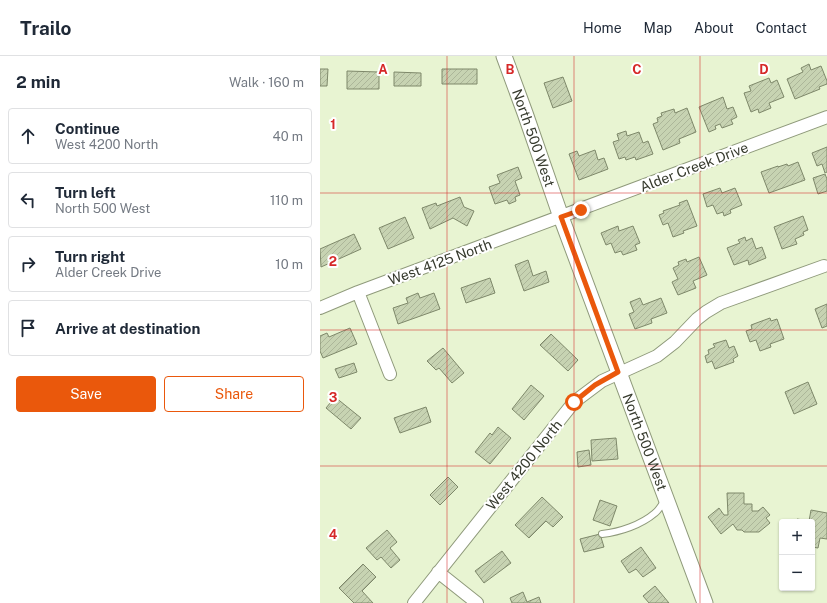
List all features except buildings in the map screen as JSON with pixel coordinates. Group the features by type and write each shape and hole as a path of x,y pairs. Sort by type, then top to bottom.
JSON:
{"street":[{"name":"North 500 West","path":"504,56 561,217 705,603"},
{"name":"Alder Creek Drive","path":"561,217 827,117"},
{"name":"West 4125 North","path":"320,308 358,292 561,217"},
{"name":"West 4200 North","path":"414,603 574,402 595,385 618,372 657,356 675,342 697,319 721,303 824,266"},
{"path":"358,292 390,374"},
{"path":"438,572 478,603"}],"lane":[{"path":"602,534 623,530 636,525 656,512 666,498"}],"route":[{"path":"574,402 595,385 618,372 561,217 581,210"}]}
